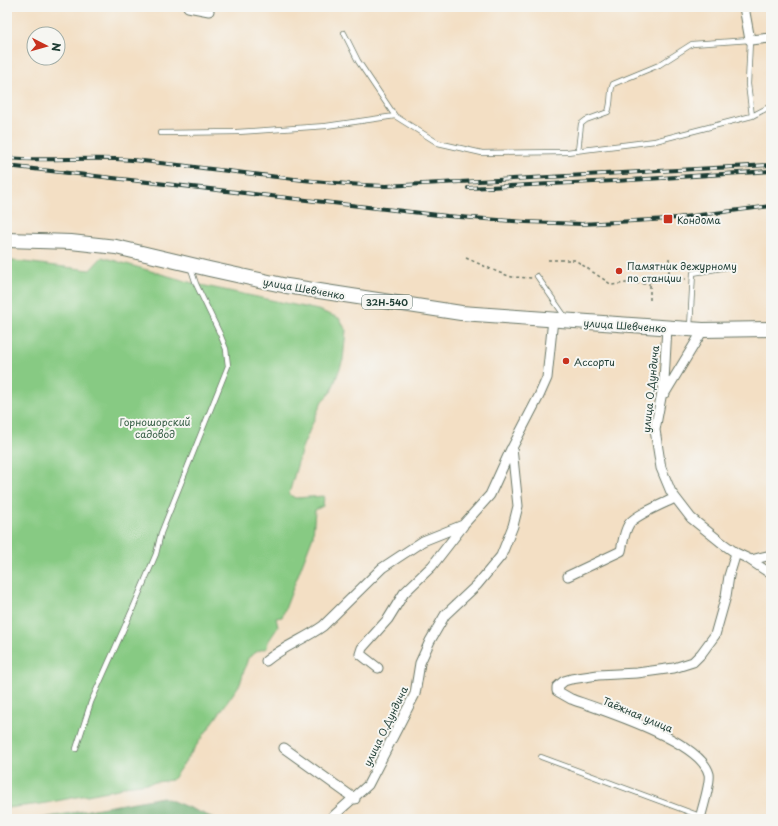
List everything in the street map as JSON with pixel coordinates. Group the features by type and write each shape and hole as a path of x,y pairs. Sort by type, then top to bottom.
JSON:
{"main road":[{"name":"улица Шевченко","path":"7,240 71,242 116,247 189,265 287,286 461,313 696,330 771,329"}],"street":[{"path":"188,7 209,11"},
{"path":"744,7 750,40 771,38"},
{"path":"378,668 360,654 362,648 388,619 404,593 432,566 490,495 547,378 553,320"},
{"name":"улица О.Дундича","path":"667,327 664,381 655,430 661,468 670,492 691,518 736,553 750,560 771,574"},
{"path":"659,403 696,330"},
{"name":"улица О.Дундича","path":"330,819 368,785 415,694 420,663 430,641 445,616 477,585 501,556 513,526 518,506 512,448"},
{"path":"568,576 621,551 624,535 630,523 643,513 675,498"},
{"path":"266,661 278,651 323,626 382,568 397,557 423,541 464,525"},
{"name":"Таёжная улица","path":"702,818 709,775 704,764 692,753 662,734 571,699 558,691 557,687 564,681 598,675 637,673 674,668 693,662 715,635 736,553"},
{"path":"750,560 771,555"},
{"path":"284,748 354,799"}],"lane":[{"path":"344,33 358,62 395,116 438,143 482,153 567,152 655,141 752,116 771,106"},
{"path":"578,150 581,124 586,120 608,112 611,103 610,94 613,84 659,65 692,44 750,40 748,84 752,116"},
{"path":"160,133 237,132 326,126 395,116"},
{"path":"76,750 91,702 156,554 161,533 228,366 226,349 196,284 189,265"},
{"path":"696,330 693,273 733,266"},
{"path":"538,278 568,321"},
{"path":"541,757 702,818"}],"path":[{"path":"466,258 506,275 538,278"},
{"path":"669,258 669,278"},
{"path":"548,260 575,260 612,285 626,283 650,284"},
{"path":"650,300 650,284 653,279 685,278 693,284"}],"green space":[{"name":"Горношорский садовод","path":"102,257 196,284 318,310 339,318 346,330 343,360 331,392 322,401 302,448 289,494 295,498 324,496 323,506 315,510 313,536 282,617 276,618 278,627 268,642 267,648 258,651 248,658 240,684 172,780 125,786 118,789 41,804 7,808 7,260 90,270"},
{"path":"163,797 216,819 37,819"}],"railway":[{"path":"7,158 132,160 291,179 386,186 771,165"},
{"path":"7,166 447,216 526,222 582,224 668,219 771,206"},
{"path":"468,188 615,181 771,171"}],"place":[{"name":"Кондома","path":"668,219"},
{"name":"Памятник дежурному по станции","path":"619,271"},
{"name":"Ассорти","path":"566,361"}]}
